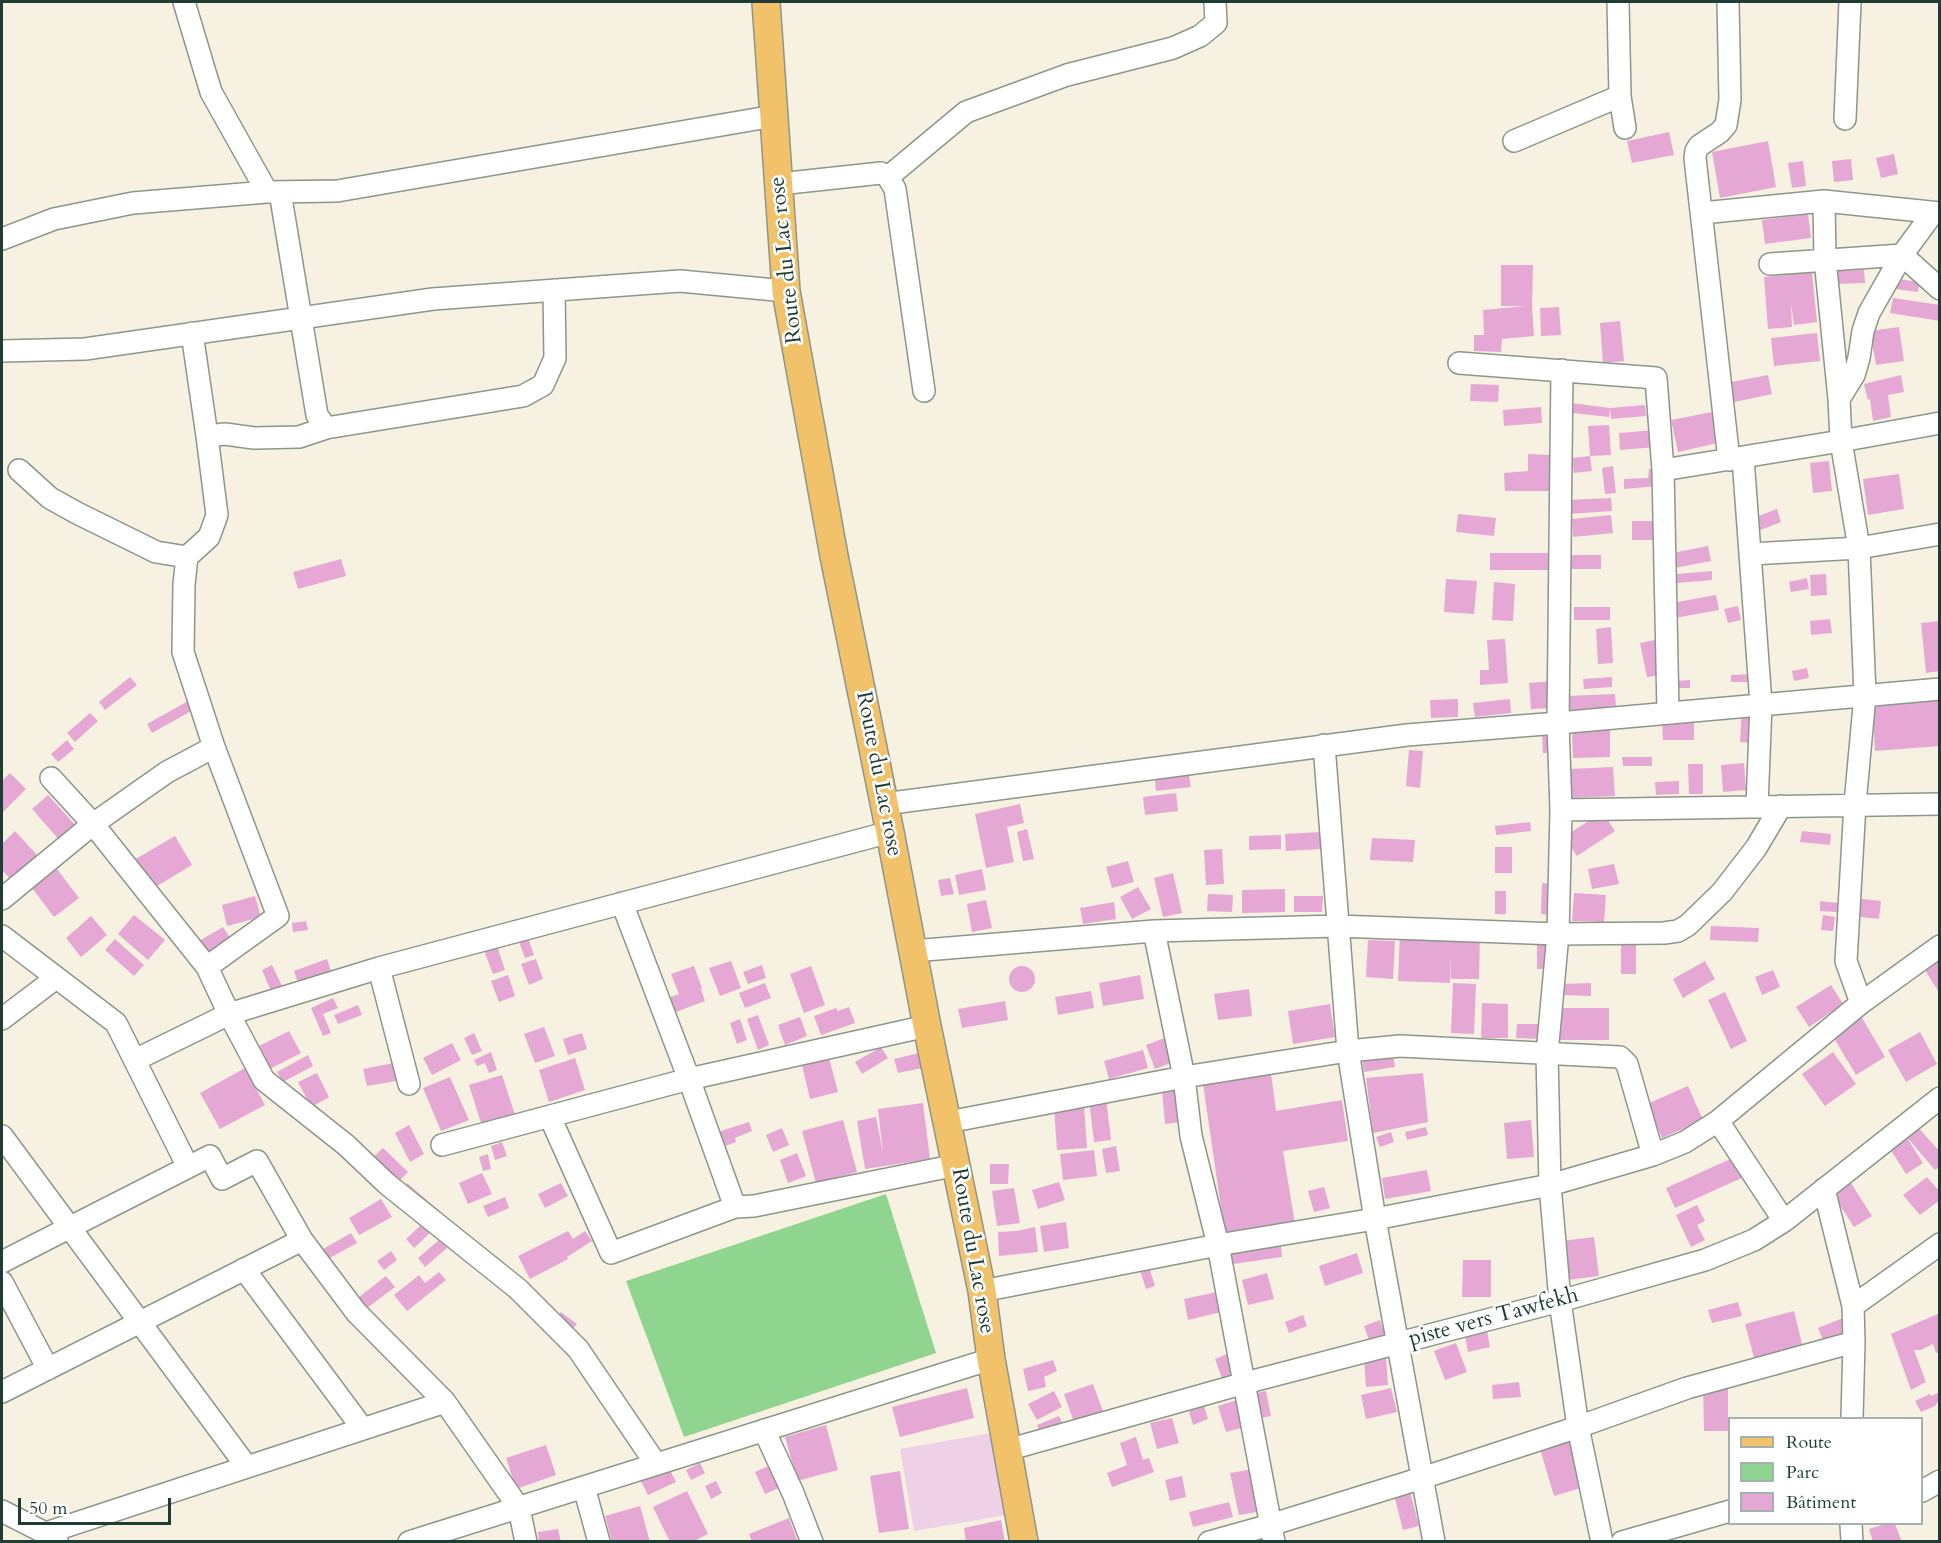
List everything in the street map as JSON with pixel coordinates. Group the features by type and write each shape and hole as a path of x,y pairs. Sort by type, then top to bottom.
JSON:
{"main road":[{"name":"Route du Lac rose","path":"766,2 786,291 834,556 982,1291 991,1359 1024,1542"}],"street":[{"path":"184,2 211,92 274,192 317,415 326,428"},
{"path":"888,177 966,112 1067,75 1173,48 1200,36 1216,23 1215,2"},
{"path":"1618,2 1620,96 1625,128"},
{"path":"1728,2 1730,99 1726,125 1720,132 1702,143 1696,151 1702,213 1751,554 1761,704 1757,806"},
{"path":"1845,119 1850,2"},
{"path":"1514,141 1620,96"},
{"path":"2,239 54,219 133,203 274,192 337,191 774,116"},
{"path":"779,184 881,173 888,177 895,189 924,391"},
{"path":"1702,213 1824,201 1936,213"},
{"path":"1824,201 1825,259 1841,441 1859,548 1865,695 1855,804 1846,961 1861,1003"},
{"path":"1839,399 1854,375 1869,313 1902,255 1936,213"},
{"path":"1770,264 1902,255 1940,289"},
{"path":"2,351 85,349 433,299 680,281 786,291"},
{"path":"207,436 225,434 254,438 299,437 326,428 523,396 543,385 555,358 554,290"},
{"path":"192,333 217,515 209,537 187,557 184,584 183,652 214,747 278,916 207,967"},
{"path":"1459,363 1656,378 1663,470 1668,712"},
{"path":"1562,370 1558,723 1561,810 1558,934 1547,1054 1550,1185 1560,1301 1578,1427 1602,1542"},
{"path":"1663,470 1940,423"},
{"path":"19,470 50,498 77,513 156,552 187,557"},
{"path":"1751,554 1859,548 1940,534"},
{"path":"884,804 1407,735 1940,689"},
{"path":"1324,746 1348,1051 1375,1219 1434,1542"},
{"path":"2,899 93,824 167,772 214,747"},
{"path":"51,778 93,824 207,967 264,1080 346,1145 387,1184 518,1289 578,1349 656,1464"},
{"path":"1561,810 1940,804"},
{"path":"913,951 1154,931 1337,926 1558,934 1678,931 1688,925 1722,892 1755,848 1781,806"},
{"path":"135,1060 229,1014 379,968 890,832"},
{"path":"622,903 735,1207"},
{"path":"1154,931 1184,1077 1191,1136 1218,1245 1272,1533"},
{"path":"2,936 116,1023 188,1167"},
{"path":"982,1291 1218,1245 1375,1219 1550,1185 1653,1155 1685,1142 1718,1121 1861,1003 1940,946"},
{"path":"379,968 409,1084"},
{"path":"2,1019 56,978"},
{"path":"441,1145 689,1079 927,1026"},
{"path":"948,1122 1184,1077 1348,1051 1400,1046 1620,1057 1627,1064 1653,1155"},
{"name":"piste vers Tawfekh","path":"1007,1450 1245,1383 1560,1301 1705,1260 1754,1240 1784,1221 1940,1098"},
{"path":"550,1117 611,1252 735,1207 754,1206 957,1165"},
{"path":"1718,1121 1784,1221"},
{"path":"2,1136 247,1467"},
{"path":"2,1262 210,1156 222,1179 257,1161 302,1240 356,1312 445,1402 519,1508 526,1542"},
{"path":"1824,1189 1853,1306 1852,1417"},
{"path":"2,1392 302,1240"},
{"path":"1853,1306 1940,1244"},
{"path":"244,1269 363,1429"},
{"path":"2,1282 48,1369"},
{"path":"1209,1542 1272,1533 1422,1478 1578,1427 1687,1388 1854,1342"},
{"path":"409,1542 991,1359"},
{"path":"2,1511 54,1537 247,1467 445,1402"},
{"path":"764,1430 793,1493 812,1542"},
{"path":"584,1487 599,1542"},
{"path":"1622,1542 1728,1512"}],"shaded area":[{"path":"991,1433 1006,1515 914,1531 900,1449"}],"green space":[{"path":"886,1194 936,1353 684,1437 626,1281"}],"building":[{"path":"1669,132 1674,155 1632,163 1627,141"},
{"path":"1768,141 1776,187 1720,198 1712,152"},
{"path":"1894,154 1898,174 1881,178 1876,158"},
{"path":"1851,159 1853,180 1834,182 1832,161"},
{"path":"1803,161 1806,186 1792,188 1788,163"},
{"path":"1808,214 1811,238 1765,244 1762,220"},
{"path":"1501,265 1533,265 1534,336 1502,339 1501,352 1474,351 1474,335 1484,335 1483,310 1526,306 1501,306"},
{"path":"1864,270 1865,283 1836,284 1835,271"},
{"path":"1812,272 1817,322 1794,325 1791,304 1792,327 1768,329 1764,277"},
{"path":"1897,279 1919,282 1918,292 1896,289"},
{"path":"1893,298 1940,305 1940,321 1890,313"},
{"path":"1559,307 1561,335 1541,336 1540,308"},
{"path":"1620,321 1624,361 1603,363 1600,323"},
{"path":"1899,327 1904,361 1876,365 1870,331"},
{"path":"1817,333 1820,361 1774,366 1771,338"},
{"path":"1768,375 1772,394 1730,403 1726,383"},
{"path":"1901,375 1904,392 1888,395 1891,417 1873,421 1870,399 1868,400 1864,384"},
{"path":"1471,384 1499,385 1498,402 1470,401"},
{"path":"1564,402 1610,408 1609,417 1564,412"},
{"path":"1645,405 1646,416 1611,419 1610,408"},
{"path":"1541,407 1542,423 1504,426 1503,410"},
{"path":"1712,412 1718,443 1678,452 1671,420"},
{"path":"1609,425 1611,455 1590,456 1588,426"},
{"path":"1655,430 1656,447 1620,450 1619,433"},
{"path":"1528,454 1550,455 1549,491 1505,491 1504,473 1528,471"},
{"path":"1590,456 1592,471 1574,473 1572,458"},
{"path":"1829,461 1832,491 1813,493 1810,463"},
{"path":"1613,466 1616,493 1605,494 1602,468"},
{"path":"1649,469 1656,469 1658,486 1624,489 1624,479 1648,478"},
{"path":"1899,474 1904,509 1868,515 1863,479"},
{"path":"1611,498 1612,511 1568,514 1567,500"},
{"path":"1777,509 1781,522 1758,531 1753,518"},
{"path":"1458,514 1496,518 1494,536 1456,532"},
{"path":"1611,515 1613,533 1573,537 1572,519"},
{"path":"1632,521 1655,521 1656,540 1632,540"},
{"path":"1708,546 1711,561 1675,568 1672,553"},
{"path":"1490,553 1549,553 1549,570 1490,570"},
{"path":"1568,555 1601,555 1601,569 1568,569"},
{"path":"341,559 346,576 298,589 293,572"},
{"path":"1712,571 1712,580 1677,583 1677,574"},
{"path":"1826,574 1827,595 1811,596 1810,575"},
{"path":"1807,578 1809,589 1791,592 1789,582"},
{"path":"1446,579 1477,581 1474,614 1444,612"},
{"path":"1494,582 1515,584 1513,621 1492,620"},
{"path":"1716,595 1719,610 1675,618 1672,603"},
{"path":"1738,606 1741,620 1728,623 1724,609"},
{"path":"1574,607 1610,607 1610,620 1574,620"},
{"path":"1830,619 1832,633 1811,635 1810,621"},
{"path":"1940,621 1940,671 1926,673 1921,623"},
{"path":"1611,627 1613,663 1598,664 1596,629"},
{"path":"1505,639 1508,683 1480,685 1480,670 1489,670 1487,640"},
{"path":"1655,640 1662,675 1647,677 1640,643"},
{"path":"1807,668 1809,678 1794,681 1792,671"},
{"path":"1754,674 1754,682 1731,682 1731,675"},
{"path":"130,677 137,685 105,710 99,702"},
{"path":"1612,677 1612,687 1584,689 1583,679"},
{"path":"1690,680 1690,688 1676,688 1676,681"},
{"path":"1552,681 1554,708 1531,709 1529,683"},
{"path":"1615,694 1616,707 1567,710 1566,696"},
{"path":"1940,697 1940,746 1875,751 1872,702"},
{"path":"1458,699 1458,717 1431,718 1430,700"},
{"path":"1510,699 1511,713 1475,717 1473,703"},
{"path":"188,701 193,710 152,733 147,724"},
{"path":"1742,709 1755,710 1753,743 1740,742"},
{"path":"90,713 98,721 75,742 67,733"},
{"path":"1662,722 1694,722 1694,740 1663,740"},
{"path":"1610,729 1610,757 1573,758 1572,730"},
{"path":"1542,733 1555,733 1556,753 1543,753"},
{"path":"67,740 74,749 58,762 51,754"},
{"path":"1409,750 1423,751 1420,788 1406,786"},
{"path":"1622,757 1652,757 1652,766 1623,766"},
{"path":"1744,763 1746,790 1723,792 1721,765"},
{"path":"1688,764 1703,764 1703,794 1689,794"},
{"path":"1613,767 1615,796 1572,798 1570,769"},
{"path":"1188,769 1191,787 1156,791 1154,773"},
{"path":"10,773 26,789 2,813 2,781"},
{"path":"1679,781 1679,794 1656,795 1655,782"},
{"path":"1176,793 1178,811 1145,815 1143,797"},
{"path":"48,795 78,828 61,842 32,809"},
{"path":"1020,804 1024,823 1007,827 1014,862 986,868 975,814"},
{"path":"1602,812 1615,831 1577,856 1564,837"},
{"path":"1530,822 1531,831 1496,835 1495,826"},
{"path":"1027,829 1034,859 1023,861 1017,832"},
{"path":"15,831 38,856 12,881 2,870 2,844"},
{"path":"1802,831 1831,834 1830,845 1800,842"},
{"path":"1321,832 1322,849 1286,851 1285,834"},
{"path":"1281,835 1281,849 1249,850 1249,836"},
{"path":"175,836 192,865 152,889 134,860"},
{"path":"1372,838 1415,840 1413,862 1370,860"},
{"path":"1495,847 1512,847 1512,873 1495,873"},
{"path":"1222,849 1224,884 1206,885 1204,850"},
{"path":"1128,861 1134,882 1112,888 1106,867"},
{"path":"1614,864 1619,884 1592,889 1588,869"},
{"path":"57,869 79,898 54,917 32,888"},
{"path":"982,869 986,890 959,895 955,875"},
{"path":"1173,873 1182,913 1163,917 1154,878"},
{"path":"950,878 954,894 941,896 938,880"},
{"path":"1542,883 1553,884 1552,915 1541,914"},
{"path":"1138,887 1151,909 1132,919 1120,897"},
{"path":"1285,889 1285,912 1242,913 1242,890"},
{"path":"1495,891 1506,891 1506,914 1495,914"},
{"path":"1574,893 1606,895 1604,922 1572,921"},
{"path":"1208,894 1233,895 1232,912 1207,911"},
{"path":"255,896 261,917 227,926 222,905"},
{"path":"1294,896 1323,896 1322,912 1294,912"},
{"path":"1854,898 1881,901 1879,919 1852,916"},
{"path":"986,900 992,928 972,932 967,904"},
{"path":"1820,901 1838,903 1837,912 1820,911"},
{"path":"1114,902 1116,919 1083,924 1080,908"},
{"path":"134,915 165,940 148,960 118,934"},
{"path":"1823,915 1835,917 1833,931 1821,930"},
{"path":"91,916 107,935 81,957 66,938"},
{"path":"306,921 308,930 293,932 292,923"},
{"path":"1711,926 1759,928 1758,942 1710,940"},
{"path":"223,927 233,942 208,956 199,941"},
{"path":"1400,931 1480,933 1479,979 1451,979 1451,959 1450,983 1398,981"},
{"path":"527,935 534,955 525,958 518,939"},
{"path":"1537,938 1549,939 1548,969 1537,969"},
{"path":"115,939 144,965 134,976 105,950"},
{"path":"1368,940 1395,941 1393,979 1366,977"},
{"path":"1621,941 1636,941 1636,974 1621,974"},
{"path":"496,943 505,970 493,974 483,948"},
{"path":"1940,957 1940,994 1921,964"},
{"path":"327,959 331,971 298,983 294,971"},
{"path":"536,959 543,979 529,985 521,964"},
{"path":"731,961 741,988 720,996 709,968"},
{"path":"1705,961 1715,979 1683,998 1673,979"},
{"path":"272,965 282,986 271,991 262,970"},
{"path":"762,965 766,978 748,984 743,972"},
{"path":"694,966 705,1001 668,1015 662,1000 679,994 671,974"},
{"path":"811,966 825,1005 804,1013 790,974"},
{"path":"1022,966 1031,970 1035,979 1031,988 1022,992 1013,988 1009,979 1013,970"},
{"path":"1773,970 1780,987 1762,995 1755,977"},
{"path":"508,975 515,996 499,1002 491,981"},
{"path":"1140,975 1144,999 1103,1006 1099,983"},
{"path":"765,983 771,998 745,1008 739,993"},
{"path":"1453,983 1476,984 1474,1034 1451,1033"},
{"path":"1591,983 1591,996 1562,995 1562,984"},
{"path":"1831,985 1843,1004 1809,1027 1796,1007"},
{"path":"1249,989 1252,1016 1218,1020 1214,994"},
{"path":"1091,991 1094,1008 1058,1015 1055,997"},
{"path":"1725,992 1747,1041 1731,1049 1708,1000"},
{"path":"333,998 338,1008 323,1014 331,1033 323,1036 311,1008"},
{"path":"1005,1001 1008,1020 962,1028 958,1009"},
{"path":"1482,1003 1508,1004 1508,1038 1481,1038"},
{"path":"1330,1004 1335,1037 1293,1044 1288,1011"},
{"path":"358,1005 362,1015 338,1024 334,1015"},
{"path":"849,1007 855,1023 821,1035 814,1016 836,1008 838,1011"},
{"path":"1555,1008 1609,1008 1609,1040 1555,1040"},
{"path":"758,1015 769,1045 758,1050 747,1019"},
{"path":"1861,1016 1885,1057 1856,1075 1831,1033"},
{"path":"800,1017 807,1036 785,1045 778,1025"},
{"path":"740,1019 747,1040 737,1044 730,1023"},
{"path":"1517,1024 1539,1024 1539,1039 1516,1038"},
{"path":"544,1027 555,1056 535,1063 524,1034"},
{"path":"289,1031 301,1053 264,1072 253,1049"},
{"path":"1920,1032 1937,1064 1906,1082 1888,1050"},
{"path":"474,1033 482,1051 472,1055 464,1038"},
{"path":"582,1033 587,1049 568,1055 563,1039"},
{"path":"1167,1037 1176,1061 1155,1069 1146,1045"},
{"path":"452,1043 461,1060 432,1075 423,1058"},
{"path":"881,1047 888,1058 862,1074 855,1062"},
{"path":"1392,1049 1395,1067 1364,1072 1361,1054"},
{"path":"1143,1050 1148,1068 1109,1079 1104,1061"},
{"path":"491,1052 497,1070 489,1073 485,1063 477,1066 474,1060"},
{"path":"1833,1052 1856,1084 1825,1106 1802,1074"},
{"path":"919,1053 922,1068 898,1073 894,1059"},
{"path":"828,1054 838,1092 810,1099 801,1061"},
{"path":"308,1055 313,1066 283,1082 277,1072"},
{"path":"575,1058 585,1090 549,1102 539,1070"},
{"path":"399,1062 402,1080 367,1086 363,1069"},
{"path":"245,1068 265,1105 220,1129 200,1093"},
{"path":"317,1073 329,1097 311,1107 298,1082"},
{"path":"1271,1073 1276,1111 1342,1100 1348,1141 1283,1151 1295,1224 1225,1235 1203,1084"},
{"path":"1423,1073 1428,1122 1373,1133 1366,1078"},
{"path":"502,1075 515,1115 482,1126 469,1085"},
{"path":"450,1077 469,1120 441,1131 423,1088"},
{"path":"1688,1086 1703,1120 1662,1138 1647,1104"},
{"path":"1180,1089 1183,1122 1165,1124 1162,1090"},
{"path":"1106,1098 1111,1140 1094,1142 1089,1100"},
{"path":"923,1103 930,1159 865,1169 857,1121 876,1117 883,1153 878,1109"},
{"path":"1084,1105 1087,1148 1057,1150 1054,1107"},
{"path":"843,1120 857,1172 816,1183 802,1131"},
{"path":"1531,1120 1534,1157 1507,1159 1504,1123"},
{"path":"749,1122 752,1131 735,1138 736,1142 717,1149 712,1134"},
{"path":"409,1125 424,1154 410,1162 395,1133"},
{"path":"1917,1126 1940,1152 1940,1166 1935,1170 1905,1135"},
{"path":"1426,1127 1428,1135 1407,1140 1405,1132"},
{"path":"782,1128 789,1145 773,1152 766,1135"},
{"path":"1391,1132 1394,1142 1380,1147 1376,1137"},
{"path":"1907,1138 1923,1163 1906,1174 1890,1149"},
{"path":"502,1142 507,1156 495,1160 491,1146"},
{"path":"1116,1146 1120,1171 1106,1173 1102,1149"},
{"path":"383,1148 408,1172 394,1186 369,1161"},
{"path":"1094,1150 1097,1176 1063,1180 1060,1154"},
{"path":"797,1153 806,1176 788,1183 780,1160"},
{"path":"488,1154 491,1169 483,1171 479,1157"},
{"path":"1737,1156 1746,1176 1675,1208 1666,1188"},
{"path":"990,1164 1009,1164 1008,1184 990,1184"},
{"path":"1427,1170 1431,1191 1385,1199 1382,1178"},
{"path":"482,1173 492,1194 468,1204 459,1183"},
{"path":"1847,1177 1872,1216 1854,1227 1829,1188"},
{"path":"1927,1177 1940,1192 1940,1200 1920,1215 1903,1195"},
{"path":"1059,1182 1065,1200 1038,1209 1032,1190"},
{"path":"407,1183 443,1214 435,1223 399,1192"},
{"path":"561,1183 568,1196 545,1208 538,1194"},
{"path":"1324,1187 1330,1208 1314,1212 1308,1191"},
{"path":"1014,1188 1020,1223 997,1226 992,1191"},
{"path":"505,1197 509,1208 488,1217 483,1206"},
{"path":"381,1199 392,1217 359,1235 349,1218"},
{"path":"1697,1205 1705,1221 1697,1225 1705,1240 1691,1247 1676,1215"},
{"path":"1066,1222 1069,1248 1044,1252 1040,1226"},
{"path":"422,1224 430,1233 414,1248 406,1239"},
{"path":"1035,1227 1038,1252 999,1256 998,1232"},
{"path":"568,1231 573,1239 585,1231 592,1241 567,1257 568,1259 530,1279 518,1256"},
{"path":"351,1233 357,1243 328,1259 323,1249"},
{"path":"1594,1237 1599,1276 1567,1280 1562,1241"},
{"path":"1280,1238 1282,1257 1233,1264 1230,1245"},
{"path":"440,1239 447,1248 425,1267 418,1258"},
{"path":"391,1251 397,1260 384,1270 377,1261"},
{"path":"1357,1253 1363,1273 1325,1286 1319,1266"},
{"path":"1463,1260 1491,1260 1491,1297 1462,1297"},
{"path":"1149,1267 1155,1286 1146,1289 1140,1270"},
{"path":"439,1272 446,1280 407,1311 394,1295 419,1275 425,1283"},
{"path":"1267,1273 1274,1299 1248,1305 1242,1280"},
{"path":"386,1276 395,1287 367,1308 359,1297"},
{"path":"1217,1292 1221,1312 1188,1320 1184,1299"},
{"path":"1738,1302 1742,1316 1712,1323 1708,1310"},
{"path":"1794,1311 1803,1348 1755,1361 1745,1324"},
{"path":"561,1312 577,1324 569,1333 554,1321"},
{"path":"1940,1313 1940,1352 1936,1353 1933,1344 1921,1350 1914,1350 1926,1382 1911,1390 1891,1334"},
{"path":"1303,1315 1307,1326 1289,1333 1285,1322"},
{"path":"1843,1318 1849,1332 1824,1342 1818,1328"},
{"path":"1380,1320 1385,1334 1369,1340 1364,1326"},
{"path":"1487,1331 1490,1347 1468,1352 1465,1335"},
{"path":"1456,1343 1467,1372 1445,1380 1434,1351"},
{"path":"1229,1353 1237,1376 1223,1381 1215,1359"},
{"path":"1386,1357 1388,1385 1366,1387 1364,1359"},
{"path":"1053,1360 1057,1371 1044,1377 1046,1387 1028,1391 1023,1369"},
{"path":"1519,1382 1521,1397 1493,1399 1492,1385"},
{"path":"1093,1384 1104,1414 1075,1425 1064,1394"},
{"path":"1728,1384 1728,1431 1704,1431 1703,1385"},
{"path":"967,1388 974,1418 900,1437 892,1407"},
{"path":"1391,1388 1397,1412 1366,1419 1361,1395"},
{"path":"1054,1391 1062,1407 1037,1420 1028,1404"},
{"path":"1266,1391 1271,1416 1256,1419 1251,1394"},
{"path":"1940,1392 1940,1399 1935,1406 1921,1412 1915,1401"},
{"path":"1237,1400 1245,1427 1226,1432 1218,1406"},
{"path":"1204,1406 1208,1419 1193,1425 1189,1411"},
{"path":"1059,1416 1064,1427 1041,1436 1037,1425"},
{"path":"1172,1418 1179,1443 1157,1449 1150,1423"},
{"path":"826,1425 838,1470 797,1481 785,1437"},
{"path":"1136,1437 1143,1460 1149,1458 1154,1472 1112,1487 1107,1473 1127,1465 1120,1443"},
{"path":"1571,1440 1584,1487 1554,1496 1540,1449"},
{"path":"546,1445 556,1475 516,1489 506,1458"},
{"path":"700,1463 705,1473 691,1480 686,1470"},
{"path":"773,1464 783,1486 765,1494 755,1472"},
{"path":"669,1468 676,1482 648,1495 641,1481"},
{"path":"1253,1469 1262,1511 1239,1515 1230,1473"},
{"path":"900,1471 909,1529 879,1533 870,1476"},
{"path":"1182,1476 1186,1497 1170,1501 1165,1480"},
{"path":"716,1481 722,1493 711,1499 705,1486"},
{"path":"687,1491 708,1534 692,1542 670,1542 653,1507"},
{"path":"1410,1491 1419,1526 1403,1530 1394,1495"},
{"path":"1229,1502 1233,1517 1193,1527 1189,1512"},
{"path":"640,1506 650,1542 612,1542 605,1516"},
{"path":"789,1518 798,1542 752,1542 749,1534"},
{"path":"1001,1520 1005,1542 966,1542 964,1528"},
{"path":"1882,1525 1895,1525 1902,1542 1873,1542 1869,1529"},
{"path":"558,1529 561,1542 539,1542 538,1532"}]}
